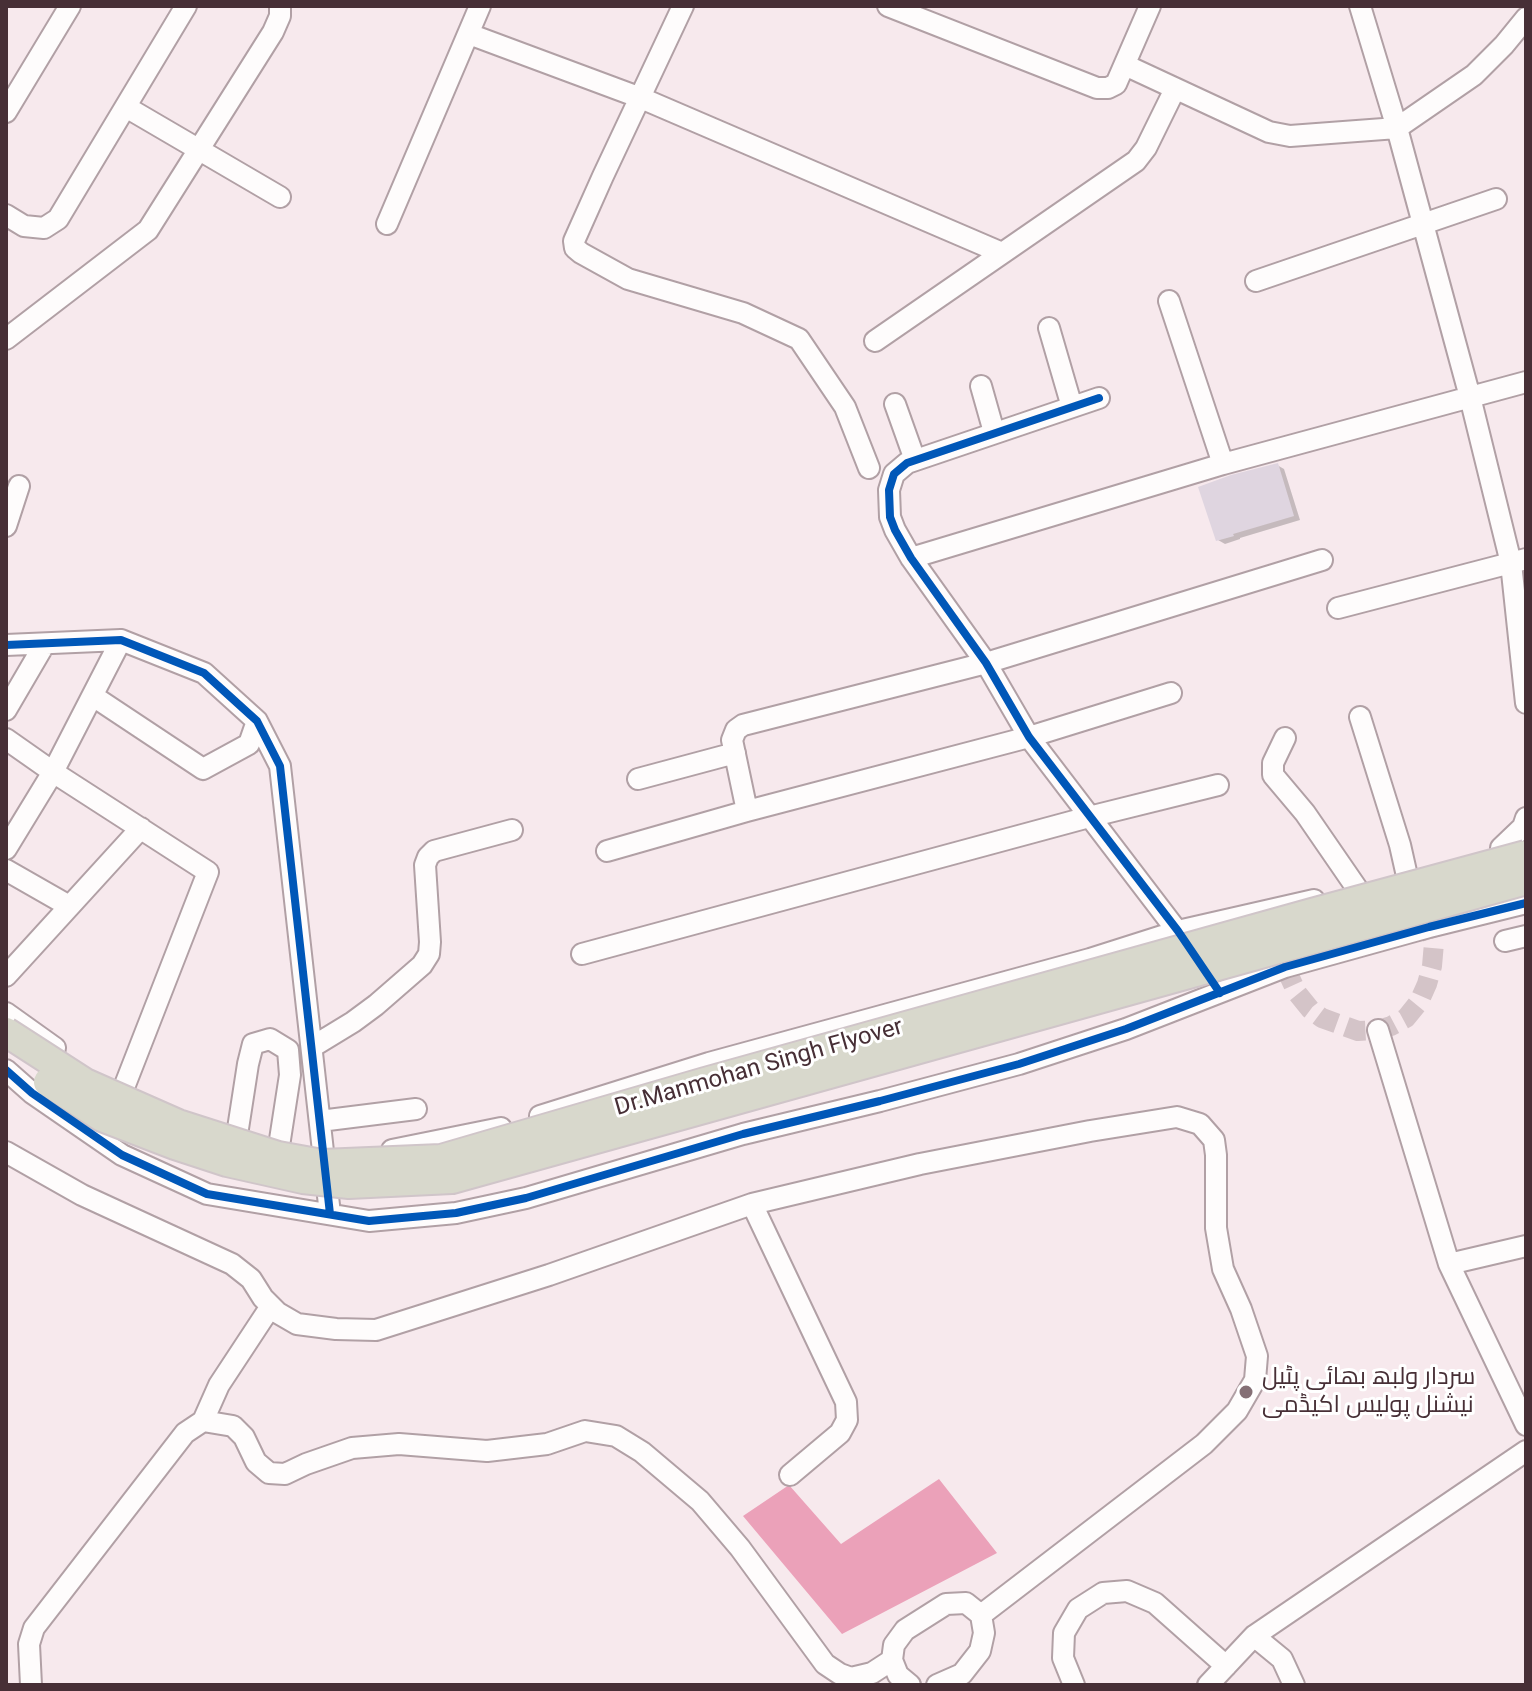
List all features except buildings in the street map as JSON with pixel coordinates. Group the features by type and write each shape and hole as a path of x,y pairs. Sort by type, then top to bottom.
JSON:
{"highway":[{"name":"Dr.Manmohan Singh Flyover","path":"6,1032 85,1083 178,1124 278,1156 322,1164 441,1159 1312,913 1513,851"},
{"name":"Dr.Manmohan Singh Flyover","path":"6,1053 102,1117 227,1162 303,1179 349,1184 452,1179 1526,880"}],"street":[{"path":"6,112 70,6"},
{"path":"6,215 24,226 44,228 58,219 186,6"},
{"path":"6,339 148,230 273,32 280,16 280,6"},
{"path":"387,224 480,6"},
{"path":"683,6 574,241 575,248 628,279 743,313 799,339 845,407 869,468"},
{"path":"888,6 1097,88 1116,84 1150,6"},
{"path":"1360,6 1518,561 1526,703"},
{"path":"1125,65 1269,132 1290,136 1397,128 1474,75 1526,18"},
{"path":"469,34 641,98 1002,253"},
{"path":"875,341 1136,161 1146,148 1175,89"},
{"path":"126,107 280,197"},
{"path":"1256,281 1496,199"},
{"path":"1169,301 1223,464"},
{"path":"1049,328 1072,407"},
{"path":"911,558 1223,464 1526,382"},
{"path":"981,386 994,432"},
{"path":"1099,398 907,463 894,474 889,490 890,517 911,558 986,663 1029,737 1178,931 1220,993"},
{"path":"895,404 915,460"},
{"path":"6,526 19,486"},
{"path":"747,811 732,740 736,730 743,725 986,663 1322,560"},
{"path":"1338,608 1518,561"},
{"path":"6,849 53,772 121,640"},
{"path":"6,645 121,640 204,673 257,721 280,766 330,1214"},
{"path":"6,710 44,645"},
{"path":"607,851 1029,737 1171,693"},
{"path":"93,696 203,769 249,744 257,721"},
{"path":"1360,717 1407,876"},
{"path":"1285,738 1273,763 1273,775 1305,813 1358,890"},
{"path":"6,739 208,872 123,1090"},
{"path":"638,779 735,753"},
{"path":"582,954 1218,785"},
{"path":"6,1070 32,1093 122,1155 207,1194 369,1221 456,1213 499,1205 743,1134 1019,1064 1126,1029 1285,967 1521,905 1513,851 1526,818"},
{"path":"6,976 141,828"},
{"path":"312,1047 376,1005 422,965 429,954 425,865 428,857 434,851 512,830"},
{"path":"6,1013 74,1063 123,1090 159,1108 237,1135 299,1152 324,1154 399,1149 492,1131 709,1063 1090,959 1178,931 1513,851 1526,841"},
{"path":"6,870 69,906"},
{"path":"1505,941 1526,936"},
{"path":"1378,1030 1449,1264 1526,1425"},
{"path":"237,1135 253,1044 270,1039 288,1050 290,1075 279,1146"},
{"path":"320,1121 416,1109"},
{"path":"6,1152 82,1195 232,1264 251,1279 263,1298 278,1313 297,1324 376,1330 549,1275 752,1204 920,1164 1177,1117 1200,1124 1214,1140 1216,1228 1223,1269 1257,1356 1255,1380 1237,1411 1204,1444 981,1615"},
{"path":"752,1204 846,1402 847,1420 840,1433 790,1475"},
{"path":"1449,1264 1526,1246"},
{"path":"31,1685 29,1644 34,1628 185,1433 203,1421 219,1385 271,1306"},
{"path":"203,1421 233,1426 244,1437 256,1462 269,1473 285,1474 352,1448 399,1444 487,1451 547,1444 585,1431 616,1436 642,1452 700,1501 740,1548 825,1664 851,1678 872,1673 892,1660"},
{"path":"1208,1685 1254,1636 1526,1451"},
{"path":"1074,1685 1063,1658 1064,1633 1078,1609 1103,1593 1127,1591 1155,1603 1226,1666"},
{"path":"910,1685 898,1675 892,1660 894,1645 905,1630 946,1604 966,1603 981,1615 984,1633 980,1651 959,1681 937,1685"},
{"path":"1254,1636 1282,1659 1294,1685"}],"shaded area":[{"path":"939,1479 997,1553 842,1634 743,1516 789,1485 841,1544"}],"tunnel":[{"path":"1285,967 1297,993 1322,1018 1358,1031 1378,1030 1406,1018 1419,1002 1432,966 1434,943 1429,927"}],"cycle path":[{"path":"1099,398 907,463 894,474 889,490 890,517 911,558 986,663 1029,737 1178,931 1220,993"},
{"path":"6,645 121,640 204,673 257,721 280,766 330,1214"},
{"path":"6,1070 32,1093 122,1155 207,1194 369,1221 456,1213 526,1198 743,1134 1019,1064 1126,1029 1285,967 1526,903"}],"place":[{"name":"سردار ولبھ بھائی پٹیل نیشنل پولیس اکیڈمی","path":"1246,1392"}]}
